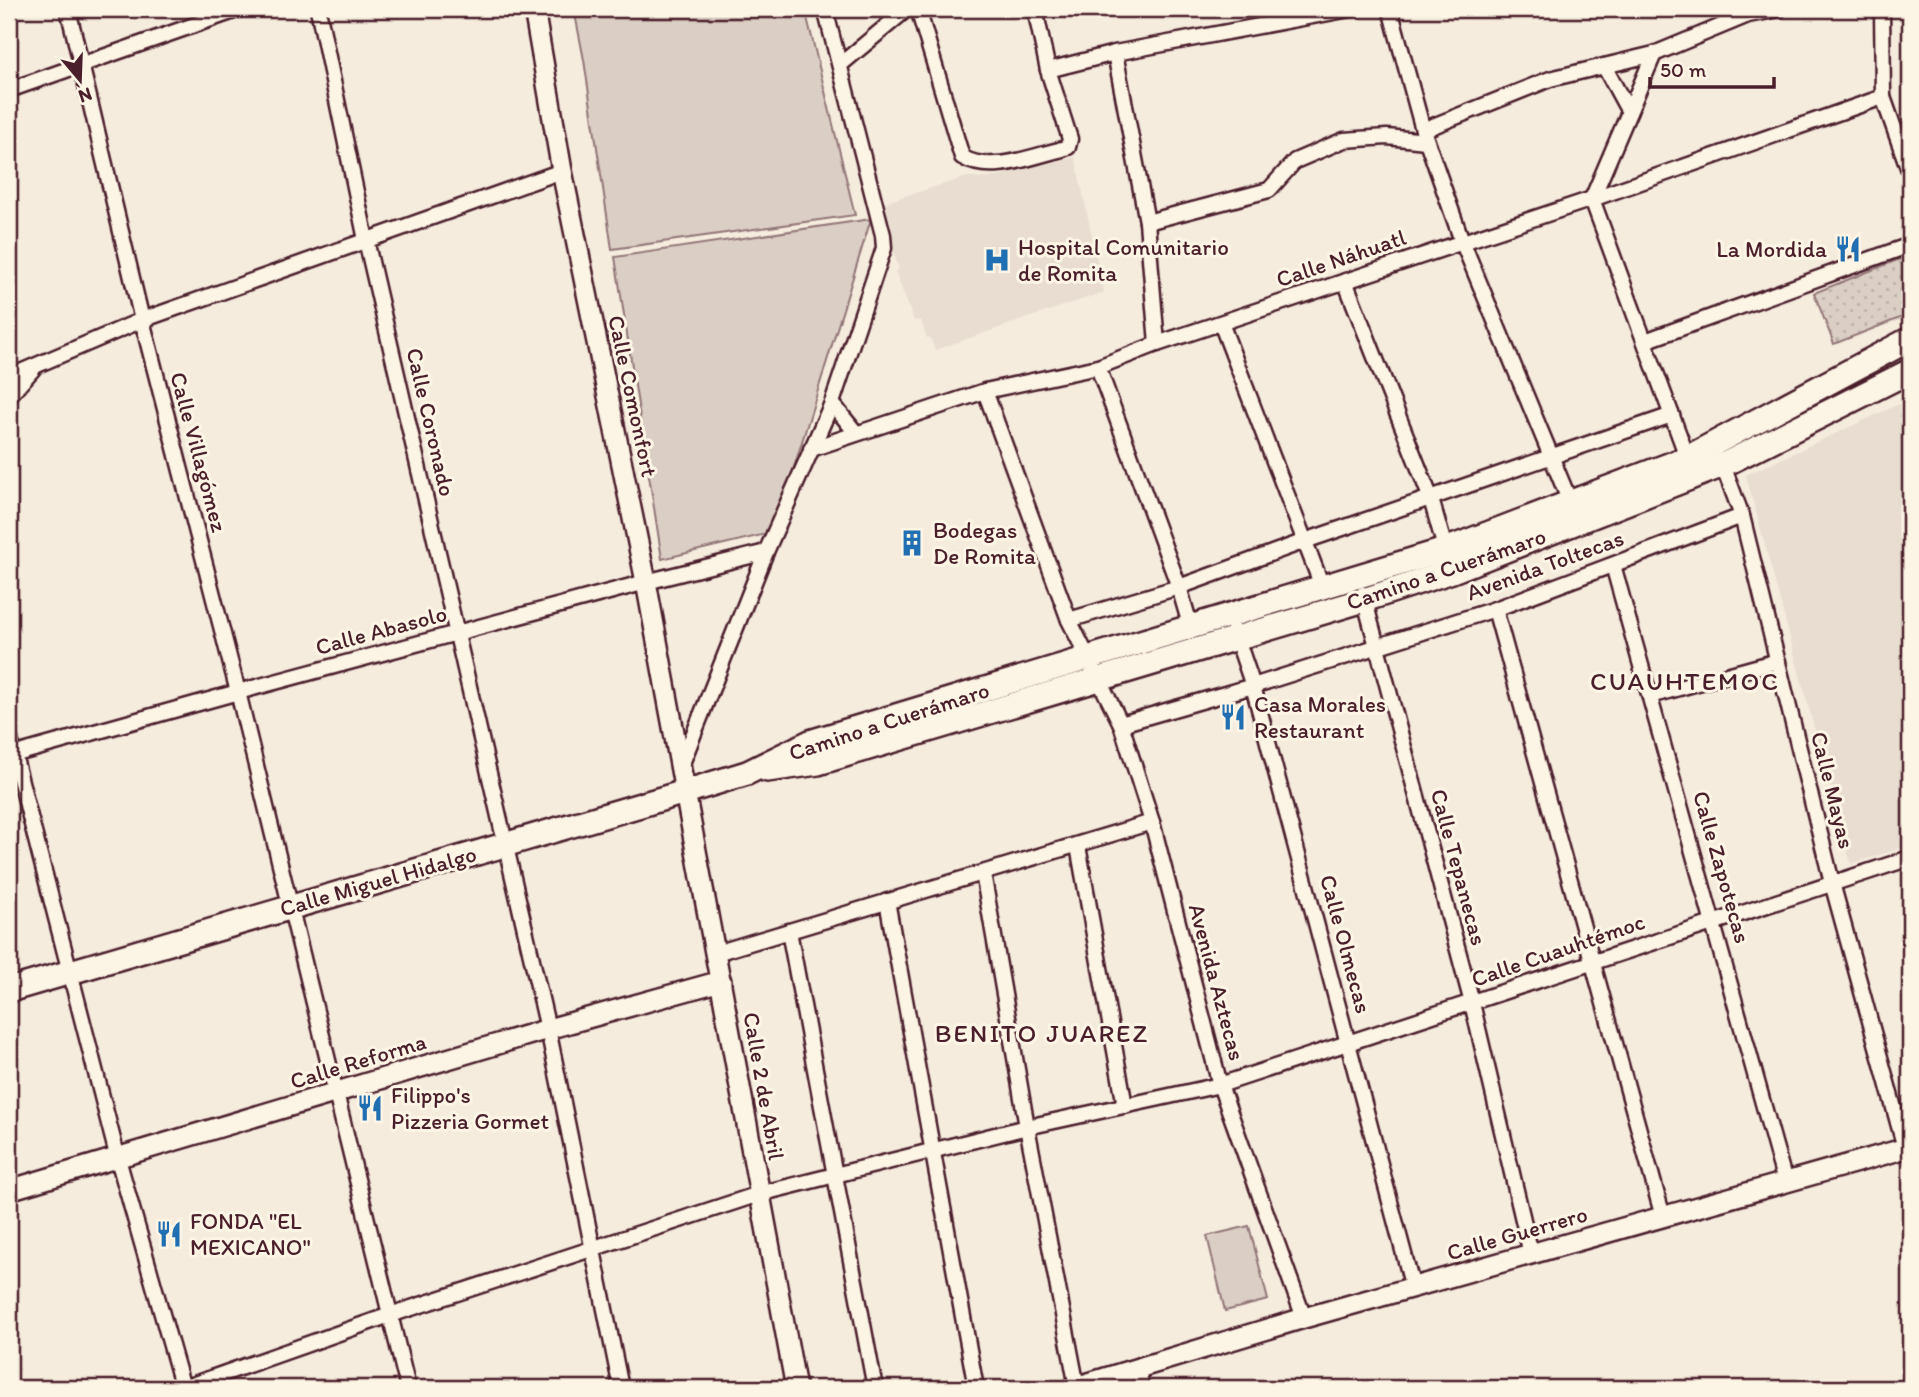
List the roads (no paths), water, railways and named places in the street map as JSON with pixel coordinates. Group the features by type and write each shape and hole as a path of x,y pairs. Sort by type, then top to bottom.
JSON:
{"main road":[{"name":"Camino a Cuerámaro","path":"747,773 810,742 1191,628 1229,614 1359,575 1449,560 1691,467 1715,443 1910,339"},
{"name":"Camino a Cuerámaro","path":"747,773 818,763 1364,600 1570,502 1691,467 1723,465 1910,371"},
{"name":"Calle Miguel Hidalgo","path":"9,990 747,773"}],"street":[{"name":"Calle Villagómez","path":"68,9 142,320 238,692 408,1388"},
{"path":"9,90 240,9"},
{"name":"Calle Coronado","path":"318,9 366,240 548,1029 621,1388"},
{"name":"Calle Comonfort","path":"534,9 562,171 646,582 685,792"},
{"path":"681,767 766,552 832,403 884,248 883,235 825,9"},
{"path":"839,65 908,9"},
{"path":"918,9 962,158 974,165 992,165 1068,147 1070,139 1048,70 1035,9"},
{"path":"1262,25 1269,9"},
{"path":"1048,70 1115,53 1350,9"},
{"path":"1390,9 1425,135 1462,241 1570,502"},
{"path":"1147,222 1269,190 1295,161 1344,141 1425,135 1550,79 1654,54 1747,12 1780,9"},
{"path":"1882,9 1883,97 1910,173"},
{"path":"1115,53 1147,222 1157,344"},
{"path":"1654,54 1592,199 1691,467"},
{"path":"1605,66 1629,112"},
{"name":"Calle Náhuatl","path":"811,449 985,391 1098,368 1157,344 1592,199 1883,97"},
{"path":"9,377 142,320 562,171"},
{"path":"1645,341 1910,245"},
{"path":"1345,281 1430,499 1449,560"},
{"path":"1221,323 1322,586"},
{"path":"9,396 34,368"},
{"path":"1098,368 1179,587 1191,628"},
{"name":"Avenida Aztecas","path":"985,391 1069,620 1121,724 1152,822 1220,1085 1304,1318"},
{"path":"832,403 856,433"},
{"path":"1069,620 1179,587 1672,415"},
{"name":"Calle Mayas","path":"1715,443 1742,516 1832,883 1908,1147"},
{"name":"Avenida Toltecas","path":"1121,724 1253,686 1495,609 1742,516"},
{"name":"Calle Abasolo","path":"11,755 646,582 766,552"},
{"name":"Calle Zapotecas","path":"1613,565 1785,1182"},
{"name":"Calle Tepanecas","path":"1359,575 1472,1003 1531,1254"},
{"path":"1495,609 1663,1217"},
{"name":"Calle Olmecas","path":"1229,614 1253,686 1413,1288"},
{"path":"1650,696 1777,661"},
{"path":"9,735 11,755 71,973 118,1159 183,1388"},
{"name":"Calle 2 de Abril","path":"685,792 796,1388"},
{"path":"716,953 1152,822"},
{"path":"1078,846 1125,1106"},
{"name":"Calle Cuauhtémoc","path":"183,1388 390,1315 759,1194 1027,1127 1220,1085 1910,858"},
{"path":"983,873 1074,1387"},
{"path":"887,901 976,1388"},
{"path":"789,931 875,1388"},
{"name":"Calle Reforma","path":"9,1190 548,1029 721,981"},
{"name":"Calle Guerrero","path":"1074,1387 1140,1379 1304,1318 1908,1147"}],"place":[{"name":"La Mordida","path":"1848,249"},
{"name":"Hospital Comunitario de Romita","path":"997,260"},
{"name":"Bodegas De Romita","path":"912,543"},
{"name":"Casa Morales Restaurant","path":"1233,717"},
{"name":"Filippo's Pizzeria Gormet","path":"370,1108"},
{"name":"FONDA \"EL MEXICANO\"","path":"169,1234"}],"district":[{"name":"CUAUHTEMOC","path":"1685,681"},
{"name":"BENITO JUAREZ","path":"1042,1033"}]}
